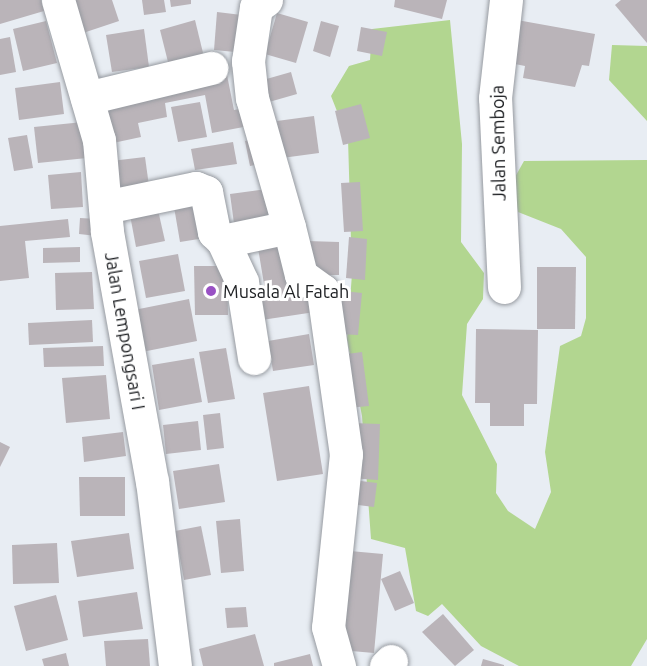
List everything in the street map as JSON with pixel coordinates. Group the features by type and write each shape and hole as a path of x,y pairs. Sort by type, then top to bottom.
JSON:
{"street":[{"name":"Jalan Lempongsari I","path":"58,0 99,140 105,207 152,481 175,666"},
{"path":"266,0 256,7 248,61 252,98 301,275 326,298 346,454 328,627 339,666"},
{"name":"Jalan Semboja","path":"504,287 495,98 506,0"},
{"path":"87,98 211,68"},
{"path":"105,207 196,188 206,192 214,232 236,239 289,228"},
{"path":"236,239 254,358"}],"green space":[{"path":"450,20 462,144 461,242 484,273 483,299 467,324 462,395 497,464 496,493 508,511 535,529 551,492 545,452 560,346 581,336 586,318 586,257 561,229 518,212 510,186 524,161 647,160 647,639 631,666 519,666 481,646 442,604 428,616 416,611 405,548 371,539 362,416 347,339 352,274 348,139 331,96 349,66 370,60 372,29"},
{"path":"612,45 647,46 647,121 609,80"}],"building":[{"path":"0,0 41,0 44,11 0,24"},
{"path":"72,0 112,0 119,21 83,33"},
{"path":"142,0 164,0 166,12 144,15"},
{"path":"170,0 191,0 191,4 171,7"},
{"path":"395,0 447,0 442,19 394,7"},
{"path":"621,0 647,0 647,43 615,5"},
{"path":"217,12 250,16 246,53 214,50"},
{"path":"277,13 308,22 296,63 265,54"},
{"path":"195,20 204,57 169,66 160,30"},
{"path":"517,20 595,34 589,66 582,65 575,87 523,78 525,66 510,63"},
{"path":"46,21 57,63 23,71 13,29"},
{"path":"321,21 339,26 330,57 313,51"},
{"path":"361,27 387,32 382,56 357,51"},
{"path":"144,29 149,67 112,72 106,35"},
{"path":"10,37 16,72 0,75 0,39"},
{"path":"291,72 297,94 269,102 263,80"},
{"path":"227,75 234,110 250,107 254,125 212,133 205,95 165,103 167,117 138,123 141,137 113,143 104,98"},
{"path":"60,82 64,114 19,120 15,88"},
{"path":"200,102 207,137 178,142 171,107"},
{"path":"361,104 370,138 343,145 335,111"},
{"path":"314,116 319,153 282,158 277,121"},
{"path":"83,122 87,158 38,163 34,127"},
{"path":"27,135 33,168 14,171 8,138"},
{"path":"263,137 268,162 250,166 245,141"},
{"path":"233,142 237,164 195,170 191,149"},
{"path":"145,157 149,186 115,190 111,161"},
{"path":"81,172 83,207 51,209 48,175"},
{"path":"360,182 363,231 344,232 341,183"},
{"path":"267,189 271,226 235,231 230,194"},
{"path":"199,203 205,238 180,242 174,207"},
{"path":"158,210 165,241 136,247 130,215"},
{"path":"80,218 98,219 97,236 79,234"},
{"path":"68,219 70,237 25,241 29,278 0,281 0,226"},
{"path":"349,237 367,239 365,280 346,278"},
{"path":"307,241 339,242 339,275 307,275"},
{"path":"289,243 297,294 312,292 315,312 255,321 251,298 266,296 258,248"},
{"path":"80,247 80,262 43,263 43,248"},
{"path":"178,254 185,291 146,298 139,261"},
{"name":"Musala Al Fatah","path":"194,266 227,266 228,315 195,315"},
{"path":"537,267 576,267 575,329 537,329"},
{"path":"92,272 94,309 56,310 55,273"},
{"path":"343,291 362,293 358,335 339,334"},
{"path":"189,299 197,341 142,352 134,310"},
{"path":"92,320 93,342 29,345 28,323"},
{"path":"476,329 538,330 537,404 524,404 524,426 490,426 490,403 475,403"},
{"path":"309,334 314,365 273,371 268,341"},
{"path":"103,346 104,366 44,367 43,348"},
{"path":"226,348 235,399 208,403 199,352"},
{"path":"362,352 369,406 347,408 339,355"},
{"path":"194,358 202,402 159,410 152,365"},
{"path":"106,375 110,419 66,423 62,378"},
{"path":"309,386 323,474 277,481 263,393"},
{"path":"220,413 224,448 207,450 203,415"},
{"path":"198,421 201,450 166,454 163,425"},
{"path":"352,423 380,424 378,480 349,478"},
{"path":"123,432 126,456 84,462 82,437"},
{"path":"0,442 10,447 0,467"},
{"path":"219,464 225,502 179,509 173,471"},
{"path":"79,477 125,477 125,516 80,516"},
{"path":"353,480 377,483 374,507 350,504"},
{"path":"240,519 244,571 221,573 216,521"},
{"path":"201,526 211,575 184,580 175,531"},
{"path":"129,533 134,569 77,577 71,541"},
{"path":"57,543 59,583 13,584 12,545"},
{"path":"350,551 383,554 374,653 340,650"},
{"path":"400,571 414,603 395,611 381,579"},
{"path":"137,592 143,629 83,637 78,601"},
{"path":"56,595 68,640 26,651 14,606"},
{"path":"246,607 248,627 227,628 225,608"},
{"path":"443,614 474,650 455,666 422,632"},
{"path":"255,634 264,666 203,666 199,649"},
{"path":"148,639 150,666 106,666 104,641"},
{"path":"66,653 69,666 44,666 42,659"},
{"path":"310,654 313,666 274,666 274,663"},
{"path":"483,659 504,665 504,666 481,666"}],"place":[{"name":"Musala Al Fatah","path":"211,291"}]}
